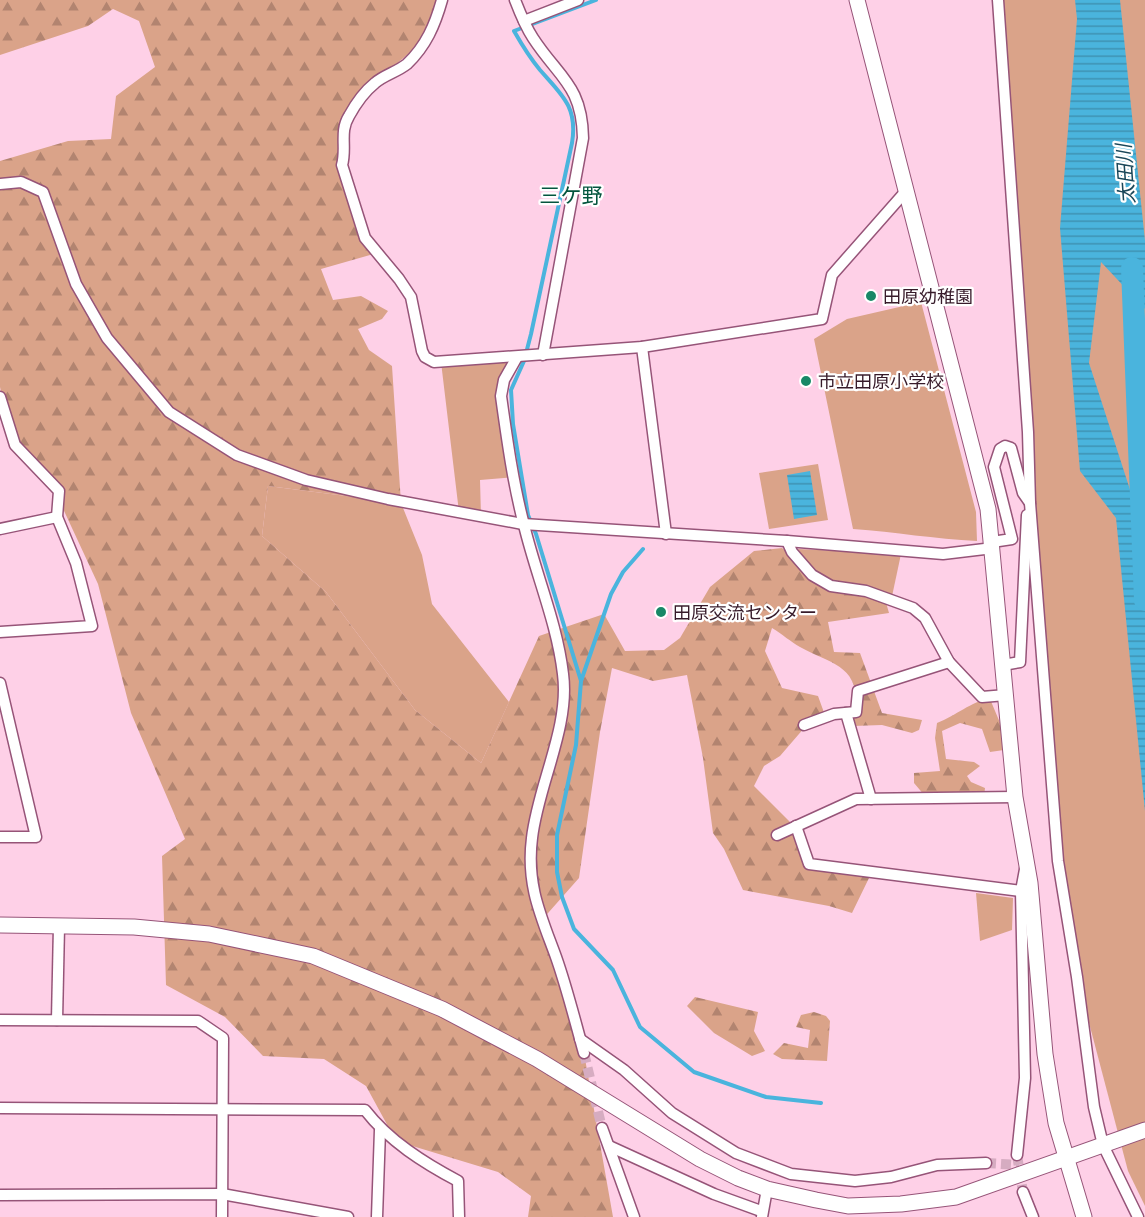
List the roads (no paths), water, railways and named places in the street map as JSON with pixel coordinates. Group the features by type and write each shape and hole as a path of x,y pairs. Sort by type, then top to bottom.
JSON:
{"street":[{"path":"442,0 434,28 424,44 406,65 375,82 348,117 343,131 342,165 365,238 411,297 425,357 434,362 642,346 822,319 828,303 832,275 906,191"},
{"path":"514,0 532,37 579,101 582,118 583,138 543,355"},
{"path":"524,21 578,0"},
{"path":"857,0 988,509 1015,797 1027,861 1045,1054 1065,1160 1084,1217"},
{"path":"998,0 1029,432 1030,503 1050,785 1058,861 1077,977 1094,1107 1104,1145 1138,1217"},
{"path":"0,184 21,182 43,192 76,284 107,338 169,412 237,455 306,480 388,499 524,524 787,541 943,554 993,545 1012,539 994,467 1000,449 1005,446 1011,448 1023,493 1030,503 1025,522 1020,662 1004,665"},
{"path":"642,346 666,534"},
{"path":"517,357 504,381 501,396 524,524 557,640 564,676 562,714 537,803 531,841 532,880 537,912 555,957 584,1053"},
{"path":"0,398 15,445 59,491 57,517 76,563 92,626 0,632"},
{"path":"0,529 57,517"},
{"path":"787,541 792,552 812,575 831,586 866,591 913,608 925,618 949,662 982,697 1006,695"},
{"path":"804,725 856,712 858,691 949,662"},
{"path":"0,683 36,837 0,837"},
{"path":"846,713 871,799"},
{"path":"777,835 856,799 1015,797"},
{"path":"796,826 809,864 1021,891"},
{"path":"1017,1155 1025,1078 1021,891 1027,861"},
{"path":"0,925 134,927 209,934 312,956 442,1009 537,1059 700,1159 767,1189 848,1206 901,1204 956,1197 1145,1130"},
{"path":"57,1020 59,926"},
{"path":"0,1020 198,1021 224,1038 222,1217"},
{"path":"580,1039 624,1070 672,1113 736,1153 791,1174 855,1181 891,1177 937,1165 986,1163"},
{"path":"0,1108 365,1110 380,1130 433,1168 458,1181 459,1217"},
{"path":"602,1128 634,1217"},
{"path":"377,1217 380,1130"},
{"path":"609,1146 762,1214 767,1189"},
{"path":"1023,1192 1033,1217"},
{"path":"0,1195 222,1194 348,1217"}],"water":[{"path":"1075,0 1120,0 1145,241 1145,309 1101,262 1089,363 1145,536 1145,811 1116,518 1080,471 1060,228 1077,19"},
{"path":"810,471 817,515 794,519 787,475"}],"waterway":[{"path":"581,681 536,534 528,515 513,424 511,390 524,361 531,334 572,143 573,120 566,102 533,61 514,31 596,0"},
{"name":"太田川","path":"1132,268 1145,600"},
{"path":"643,549 623,572 611,594 581,681 576,745 557,835 557,872 562,897 574,929 613,970 640,1027 694,1072 766,1097 821,1103"}],"tunnel":[{"path":"584,1053 602,1128"},
{"path":"1017,1155 1023,1192"},
{"path":"986,1163 1019,1165"}],"place":[{"name":"田原幼稚園","path":"871,296"},
{"name":"市立田原小学校","path":"806,381"},
{"name":"田原交流センター","path":"661,612"}],"district":[{"name":"三ケ野","path":"571,195"}]}
